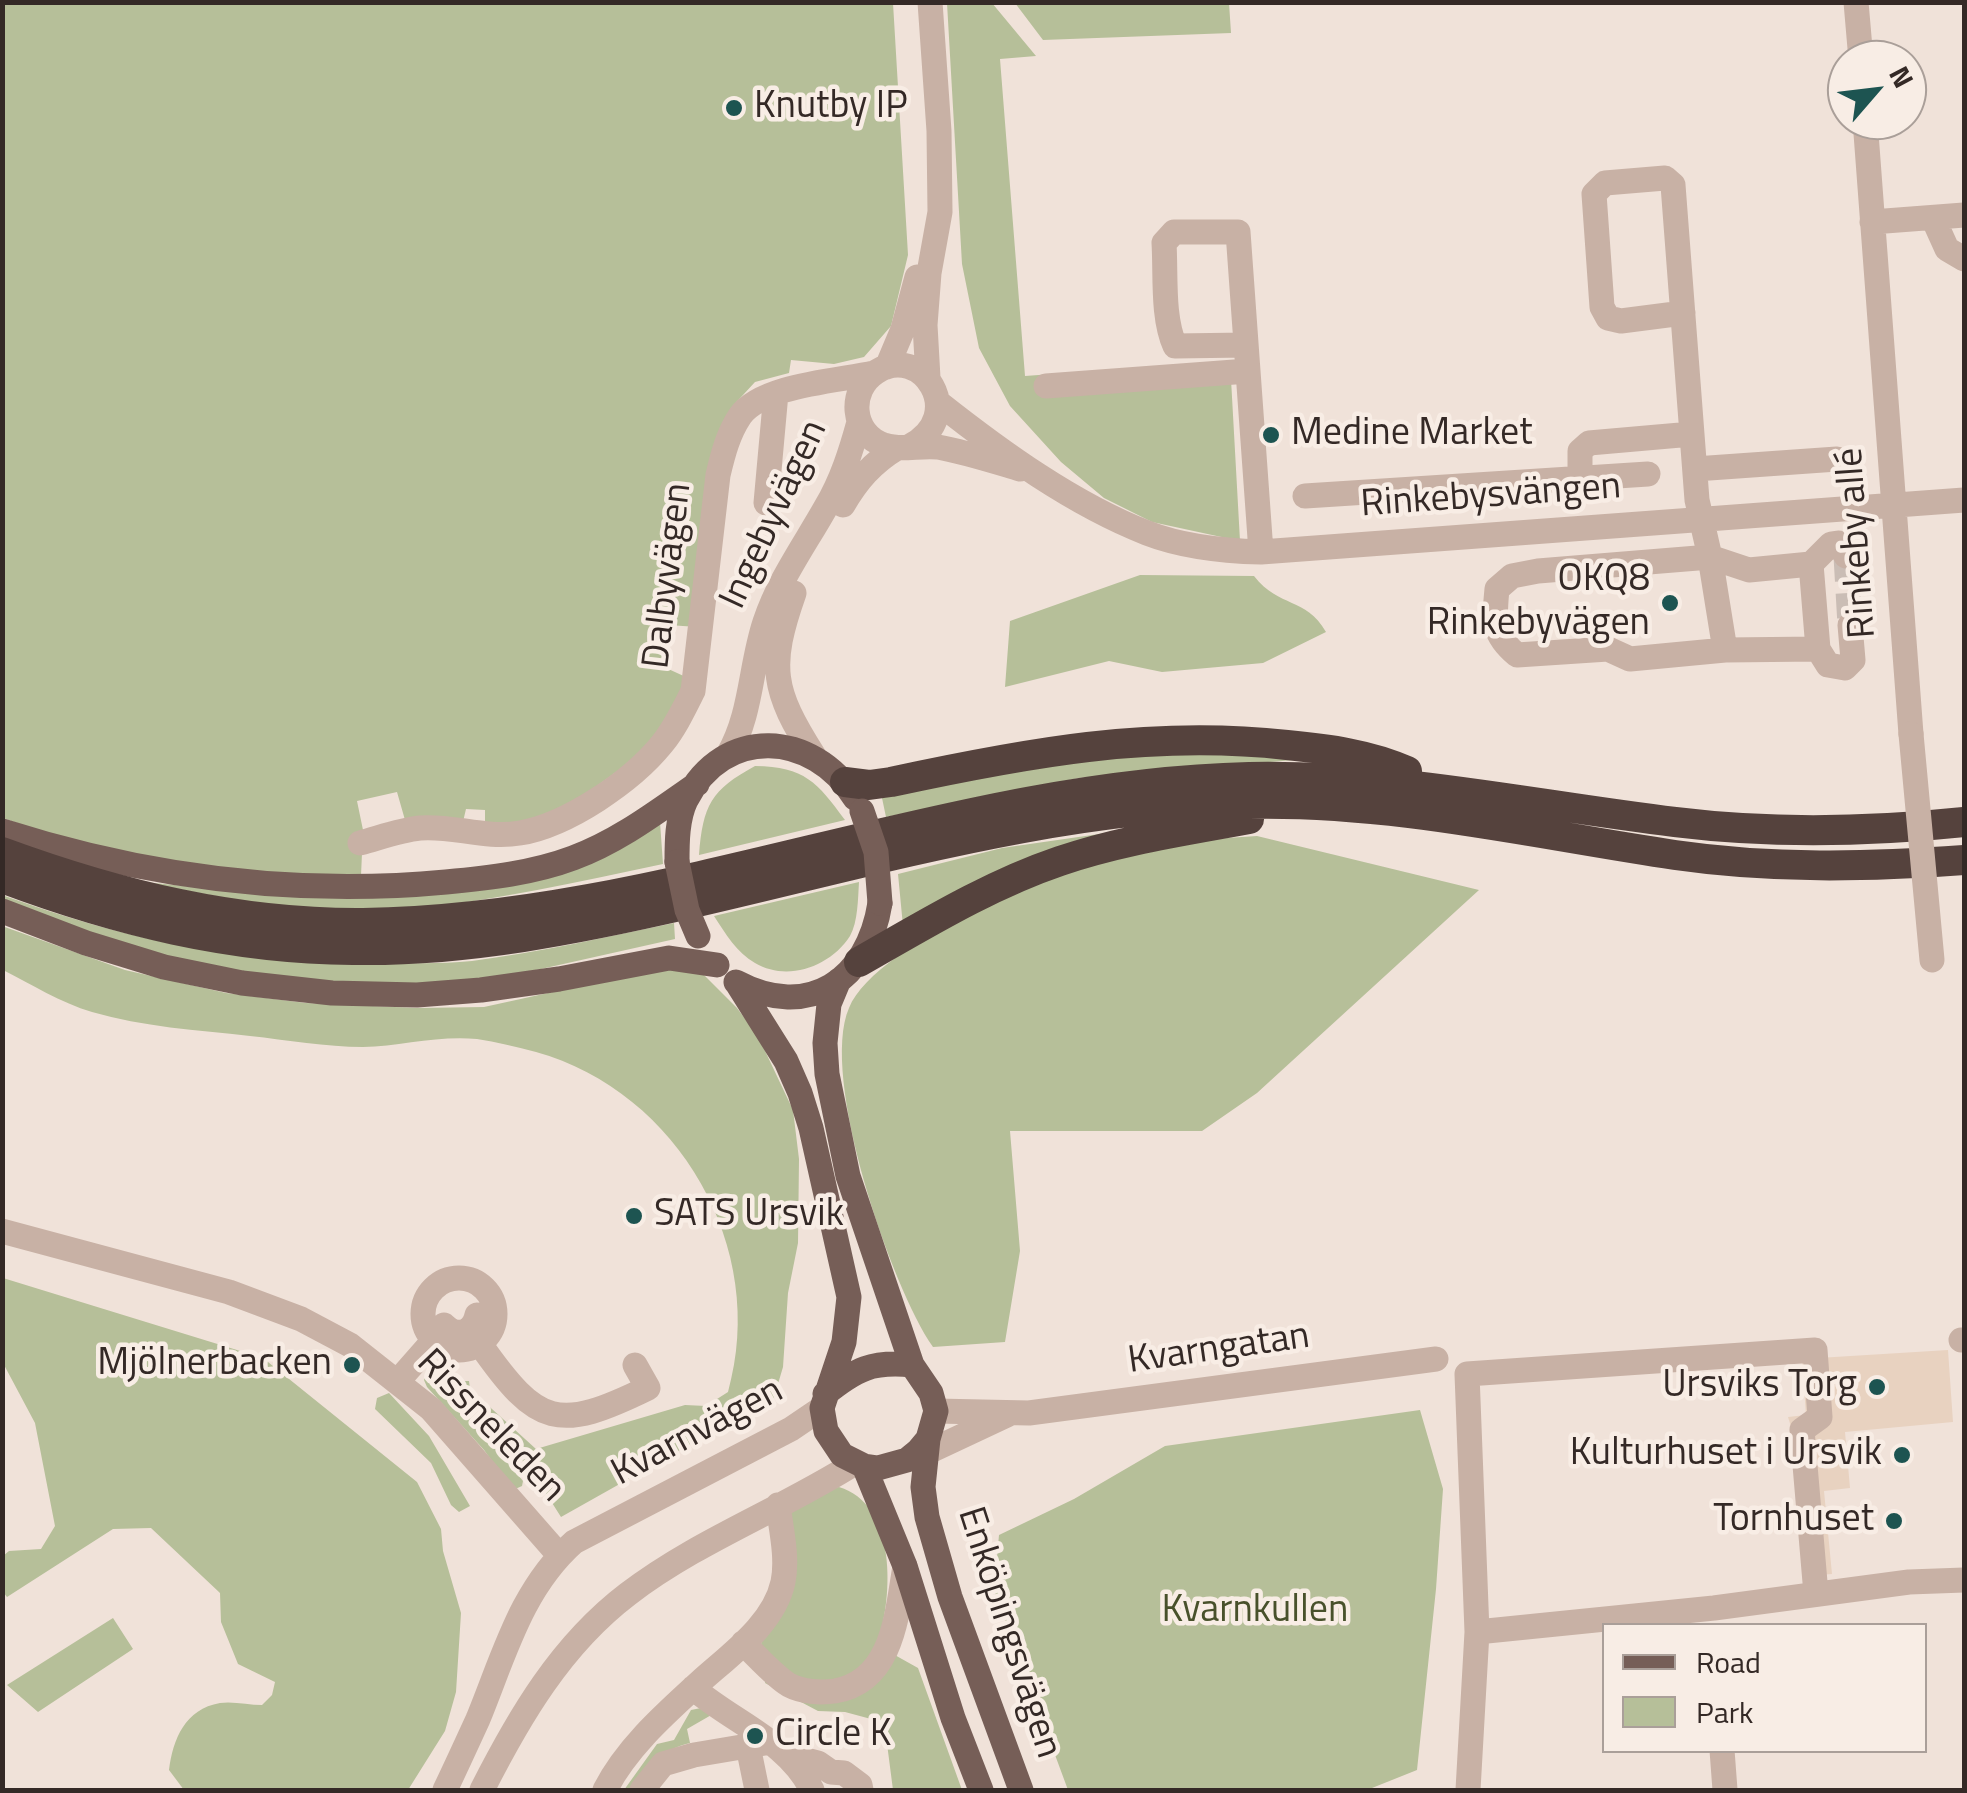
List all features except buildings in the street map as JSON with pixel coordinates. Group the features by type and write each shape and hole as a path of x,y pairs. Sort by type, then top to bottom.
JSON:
{"highway":[{"path":"845,782 891,782 1084,745 1201,740 1338,750 1392,764 1447,788"},
{"path":"2,852 56,872 168,903 287,920 362,923 493,913 627,892 972,813 1170,781 1329,777 1447,788 1678,823 1795,832 1964,822"},
{"path":"2,878 67,902 201,937 356,950 461,944 554,932 979,837 1110,815 1231,804 1330,805 1414,812 1743,862 1882,866 1964,860"},
{"path":"849,971 995,887 1057,862 1161,834 1330,805"}],"main road":[{"path":"2,832 132,867 228,880 372,889 513,874 571,859 611,841 698,784 728,755 767,745 798,749 814,756 845,782 862,811 876,852 880,903 872,942 829,1004 827,1074 848,1176 912,1365 931,1393 936,1411 927,1446 907,1460 878,1468 859,1465 832,1444 826,1431 824,1401 844,1342 849,1297 812,1128 800,1093 786,1061 737,983 717,966 698,936 688,910 677,862 682,812 698,784"},
{"path":"2,912 164,967 242,983 332,993 481,990 559,980 669,958 717,966"},
{"path":"737,983 789,997 823,990 849,971"},
{"path":"824,1401 862,1367 912,1365"},
{"name":"Enköpingsvägen","path":"927,1446 923,1488 927,1517 950,1597 1021,1790"},
{"name":"Enköpingsvägen","path":"859,1465 905,1566 952,1718 981,1790"}],"street":[{"path":"857,416 860,389 880,370 904,329 919,270 926,132 918,2"},
{"name":"Rinkebysvängen","path":"930,2 940,212 925,325 928,378 939,402 1039,474 1148,534 1196,547 1260,552 1964,500"},
{"path":"1856,2 1859,40"},
{"name":"Rinkeby allé","path":"1866,140 1892,506 1932,960"},
{"path":"1683,314 1621,321 1608,318 1602,307 1594,194 1604,183 1666,178 1673,185 1683,314 1692,434 1695,469 1697,500 1724,650"},
{"path":"1872,222 1964,215"},
{"path":"1932,218 1947,249 1964,258"},
{"path":"1247,358 1176,346 1170,335 1164,244 1174,232 1238,232 1247,358 1260,552"},
{"path":"1046,386 1247,358"},
{"path":"880,370 903,366 928,378"},
{"name":"Dalbyvägen","path":"360,843 422,828 489,835 552,825 643,764 662,744 693,691 718,475 727,440 743,412 792,382 827,383 880,370"},
{"path":"766,503 792,382"},
{"path":"827,383 857,416"},
{"path":"904,447 923,440 936,423 939,402"},
{"name":"Rinkebysvängen","path":"857,416 875,442 957,452 1039,474"},
{"name":"Ingebyvägen","path":"728,755 741,732 752,667 775,596 828,505 849,460 857,416"},
{"path":"1580,478 1580,450 1589,443 1692,434"},
{"name":"Ingebyvägen","path":"814,756 790,719 780,691 775,664 782,625 796,587 858,479 881,458 904,447"},
{"path":"1695,469 1837,459"},
{"path":"1305,496 1648,474"},
{"path":"1818,649 1724,650 1630,659 1608,649 1517,655 1500,641 1494,618 1497,589 1512,576 1538,571 1710,557 1749,570 1811,564 1831,544 1838,543 1846,556"},
{"path":"1811,564 1818,649 1828,665 1845,668 1853,660 1850,625"},
{"name":"Rissneleden","path":"2,1231 229,1292 301,1319 350,1344 431,1409 559,1556 534,1588 445,1790"},
{"path":"422,1279 407,1311 411,1330 429,1345 461,1350 480,1344 491,1332 486,1316 494,1301 484,1288 470,1280 454,1278 439,1284 428,1295 423,1310 429,1345"},
{"path":"480,1344 510,1386 532,1406 557,1414 578,1416 601,1411 648,1388 635,1365"},
{"path":"398,1381 429,1345"},
{"path":"1468,1790 1477,1632 1467,1374 1815,1350 1820,1417 1802,1430 1816,1594"},
{"name":"Kvarngatan","path":"936,1411 1030,1413 1436,1359"},
{"name":"Kvarnvägen","path":"559,1556 574,1542 775,1438 824,1401"},
{"path":"927,1446 1011,1412"},
{"path":"482,1790 559,1660 626,1595 696,1550 859,1465"},
{"path":"606,1790 631,1750 763,1622 783,1583 778,1505"},
{"path":"743,1643 790,1685 821,1693 851,1688 880,1666 896,1621 905,1566"},
{"path":"1619,1623 1714,1617 1816,1594 1964,1580"},
{"path":"1477,1632 1602,1624"},
{"path":"694,1688 770,1748 812,1790"},
{"path":"757,1790 770,1748"},
{"path":"642,1790 662,1764 694,1755 770,1748 818,1762 834,1781 844,1773 861,1790"},
{"path":"1722,1753 1724,1790"}],"green space":[{"path":"2,3 893,3 908,255 891,326 864,357 834,364 791,360 789,373 755,382 731,408 698,627 668,625 664,667 688,678 655,744 558,814 485,828 485,810 466,809 462,826 405,820 397,792 357,801 363,830 361,876 270,873 179,863 90,845 3,818"},
{"path":"947,3 992,3 1036,56 1000,59 1025,376 1230,361 1240,541 1152,522 1104,498 1061,462 1010,406 979,348 962,264"},
{"path":"1015,3 1229,3 1231,33 1043,40"},
{"path":"1140,575 1254,576 1273,594 1310,613 1326,632 1263,663 1162,672 1109,661 1005,687 1010,621"},
{"path":"1264,751 1306,759 1079,778 886,817 882,798 1023,768 1118,755"},
{"path":"755,766 786,770 808,779 845,820 699,855 703,823 712,801 728,783"},
{"path":"660,822 663,864 440,906 375,911 308,909 144,882 255,893 374,898 451,893"},
{"path":"1134,829 903,926 898,874 1002,848"},
{"path":"1257,836 1479,890 1257,1093 1202,1131 1010,1131 1020,1251 1005,1342 933,1347 916,1318 880,1231 851,1130 842,1040 849,1008 867,982 896,957 934,933 1023,890 1137,852"},
{"path":"859,882 850,936 831,956 807,968 781,971 755,963 737,948 714,916"},
{"path":"2,895 145,938 288,960 472,961 674,923 675,939 541,969 409,987 277,977 187,963 127,947 3,900"},
{"path":"2,926 125,970 226,993 306,1003 484,1007 676,965 700,971 758,1036 793,1110 799,1159 798,1243 788,1293 783,1367 772,1404 705,1436 561,1517 535,1476 464,1391 463,1381 469,1381 470,1389 536,1449 685,1405 706,1406 728,1392 737,1338 735,1284 723,1232 701,1183 670,1139 632,1102 587,1072 506,1045 463,1038 335,1046 170,1027 92,1012 3,970"},
{"path":"3,1278 263,1358 417,1482 441,1529 443,1551 461,1613 456,1692 445,1731 408,1790 184,1790 169,1770 183,1727 208,1706 230,1702 262,1705 272,1695 275,1682 238,1664 221,1622 220,1593 151,1528 113,1529 7,1597 3,1592 3,1556 9,1551 41,1549 55,1526 35,1423 3,1363"},
{"path":"426,1372 523,1481 522,1486 513,1490 484,1450 427,1387"},
{"path":"389,1393 429,1436 470,1506 459,1512 451,1505 431,1463 375,1409 377,1398"},
{"name":"Kvarnkullen","path":"1420,1410 1443,1489 1417,1770 1367,1790 1068,1790 994,1590 999,1535 1074,1499 1165,1446"},
{"path":"839,1487 857,1496 871,1511 880,1529 888,1572 884,1616 874,1658 836,1685 791,1676 761,1644 790,1513 822,1490"},
{"path":"113,1618 133,1649 38,1712 7,1685"},
{"path":"893,1654 918,1668 962,1790 893,1790 886,1736 871,1719 845,1712 818,1711 765,1683 766,1679 804,1700"},
{"path":"701,1708 713,1714 687,1729 690,1743 657,1760 634,1790 624,1790 657,1744 674,1740 691,1710"}],"shaded area":[{"name":"Ursviks Torg","path":"1948,1350 1953,1422 1845,1432 1850,1488 1824,1491 1832,1574 1805,1576 1793,1433 1788,1417 1806,1415 1802,1359"}],"tunnel":[{"path":"1846,556 1850,625"}],"place":[{"name":"Knutby IP","path":"734,108"},
{"name":"Medine Market","path":"1271,435"},
{"name":"OKQ8 Rinkebyvägen","path":"1670,603"},
{"name":"SATS Ursvik","path":"634,1216"},
{"name":"Mjölnerbacken","path":"352,1365"},
{"name":"Ursviks Torg","path":"1877,1387"},
{"name":"Kulturhuset i Ursvik","path":"1902,1455"},
{"name":"Tornhuset","path":"1894,1521"},
{"name":"Circle K","path":"755,1736"}]}
